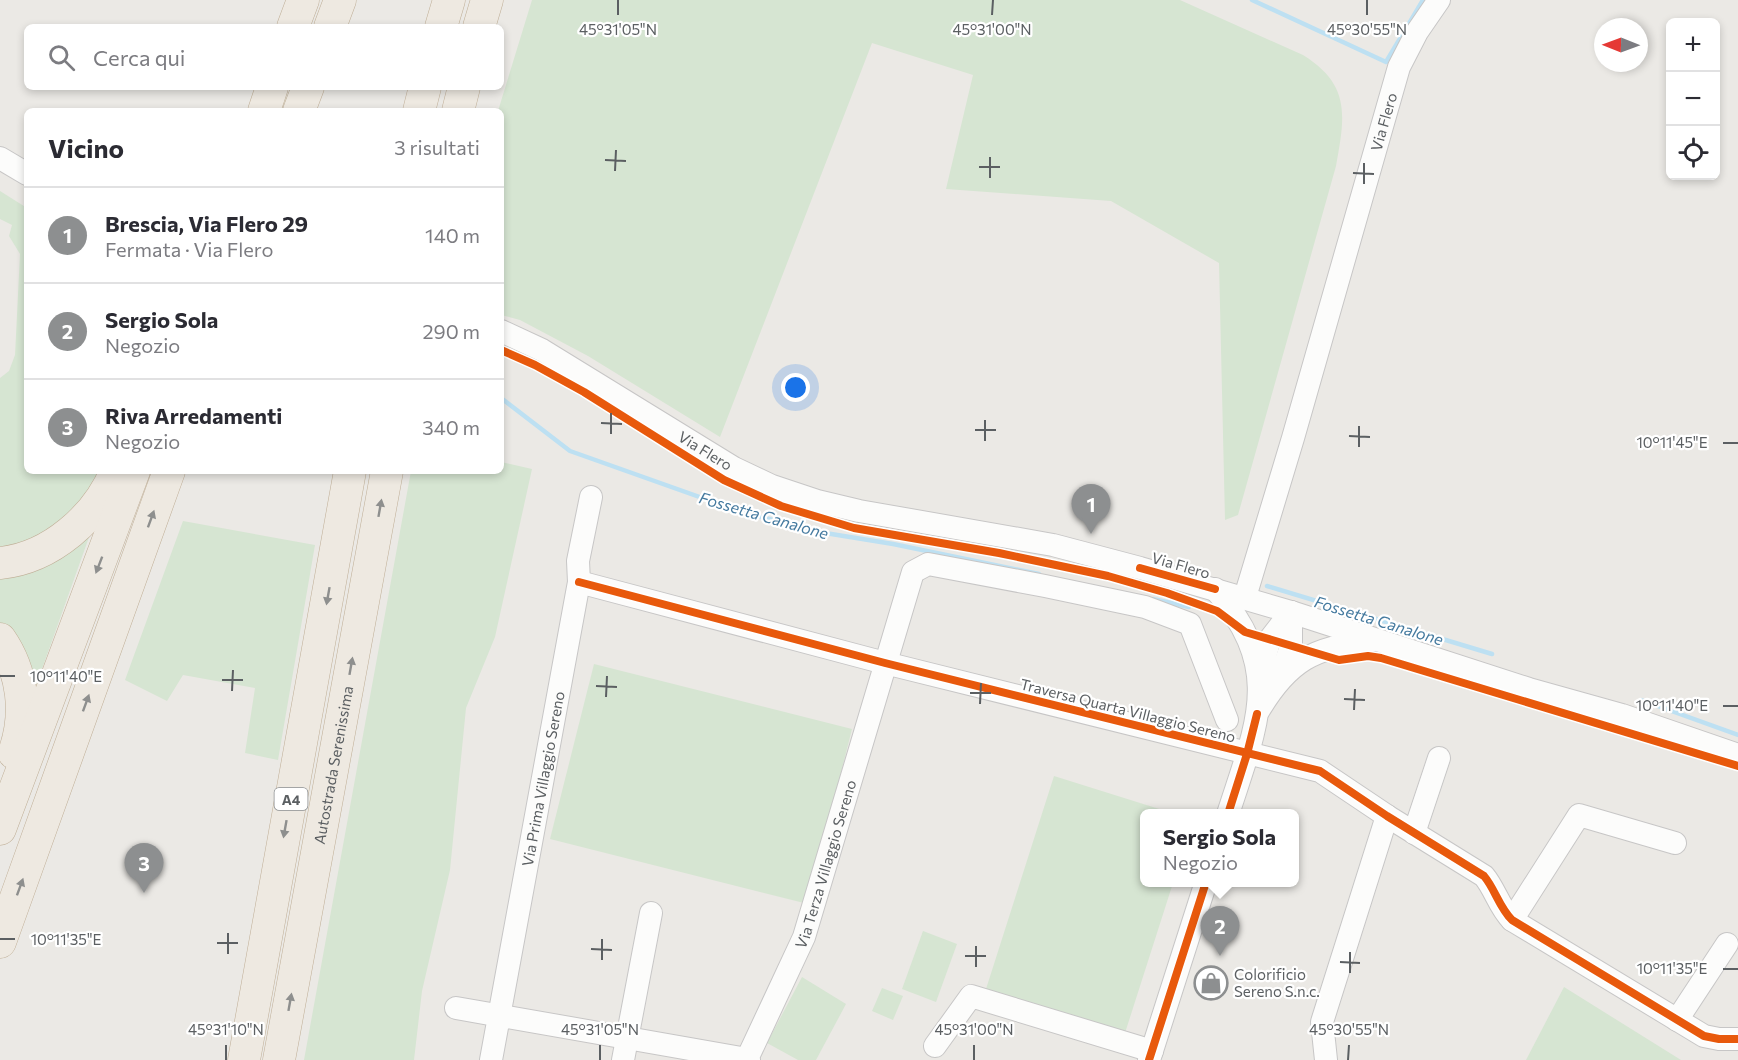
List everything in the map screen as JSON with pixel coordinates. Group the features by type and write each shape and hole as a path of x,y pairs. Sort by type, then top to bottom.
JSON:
{"highway":[{"path":"331,24 340,0"},
{"path":"442,24 449,0"},
{"path":"480,24 487,0"},
{"path":"265,108 271,90"},
{"path":"300,108 307,90"},
{"path":"419,108 424,90"},
{"path":"459,108 463,90"},
{"path":"0,563 20,559 34,553 52,545 71,532 94,509 114,474"},
{"path":"0,829 133,474"},
{"path":"0,942 168,474"},
{"name":"A4","path":"244,1060 349,474"},
{"name":"Autostrada Serenissima","path":"279,1060 386,474"},
{"path":"0,639 13,662 21,688 18,743 0,794"}],"street":[{"name":"Via Flero","path":"1245,597 1297,427 1399,67 1417,32 1439,0"},
{"path":"0,158 24,172"},
{"name":"Via Flero","path":"504,333 542,350 734,468 772,486 817,501 859,511 1053,545 1245,597 1529,689 1622,715 1738,754"},
{"name":"Via Prima Villaggio Sereno","path":"491,1060 579,582 578,561 591,497"},
{"path":"885,663 913,572 928,564 1145,607 1190,624 1227,720"},
{"name":"Traversa Quarta Villaggio Sereno","path":"579,582 885,663 1320,771 1484,876 1492,885 1504,912 1512,920 1704,1036 1738,1039"},
{"path":"1215,589 1234,611 1269,679"},
{"path":"1229,809 1269,679 1291,647 1291,612"},
{"path":"1269,679 1314,653 1341,644 1380,640"},
{"name":"Via Terza Villaggio Sereno","path":"456,1008 748,1059 804,937 885,663"},
{"path":"1414,833 1439,758"},
{"path":"1512,920 1579,815 1675,843"},
{"path":"1326,1060 1322,1022 1387,816"},
{"path":"935,1046 971,996 1150,1056 1204,887"},
{"path":"623,1060 651,913"},
{"path":"1677,1020 1727,944"}],"green space":[{"path":"532,0 1180,0 1303,55 1319,66 1337,90 1341,103 1341,132 1336,166 1238,515 1225,520 1219,263 1111,201 946,189 973,75 872,43 720,437 588,356 520,320 504,316 504,108 499,108"},
{"path":"0,191 24,206 24,474 100,474 78,510 34,540 0,550 0,378 9,371 15,355 20,254 9,236 12,225 0,219"},
{"path":"504,463 532,469 495,637 466,708 450,870 422,991 414,1060 304,1060 410,474 504,474"},
{"path":"183,521 315,545 278,760 245,753 255,688 183,675 167,701 125,680"},
{"path":"93,526 32,697 0,624 0,575"},
{"path":"594,664 852,729 808,904 550,839"},
{"path":"1054,776 1159,809 1140,809 1140,887 1172,887 1125,1033 986,989"},
{"path":"923,931 957,944 936,1002 902,989"},
{"path":"802,977 846,1004 816,1060 798,1060 767,1043"},
{"path":"1564,987 1681,1060 1526,1060"},
{"path":"882,988 903,996 893,1020 872,1011"}],"waterway":[{"name":"Fossetta Canalone","path":"1252,0 1386,62 1423,0"},
{"name":"Fossetta Canalone","path":"504,400 570,451 742,512 819,532 893,544 1039,574"},
{"name":"Fossetta Canalone","path":"1267,586 1492,654"},
{"name":"Fossetta Canalone","path":"1153,599 1189,607"},
{"name":"Fossetta Canalone","path":"1641,700 1738,735"}],"cycle path":[{"path":"504,351 535,365 584,392 724,480 781,506 854,528 999,553 1108,576 1167,593 1217,611 1245,632 1339,660 1368,656 1381,658 1738,766"},
{"path":"1140,568 1215,589"},
{"path":"579,582 885,663 1320,771 1484,876 1512,920 1704,1036 1738,1039"},
{"path":"1230,809 1257,714"},
{"path":"1149,1060 1204,887"}],"place":[{"name":"Brescia, Via Flero 29","path":"1091,534"},
{"name":"Riva Arredamenti","path":"144,893"},
{"name":"Sergio Sola","path":"1220,956"},
{"name":"Colorificio Sereno S.n.c.","path":"1211,983"}]}
